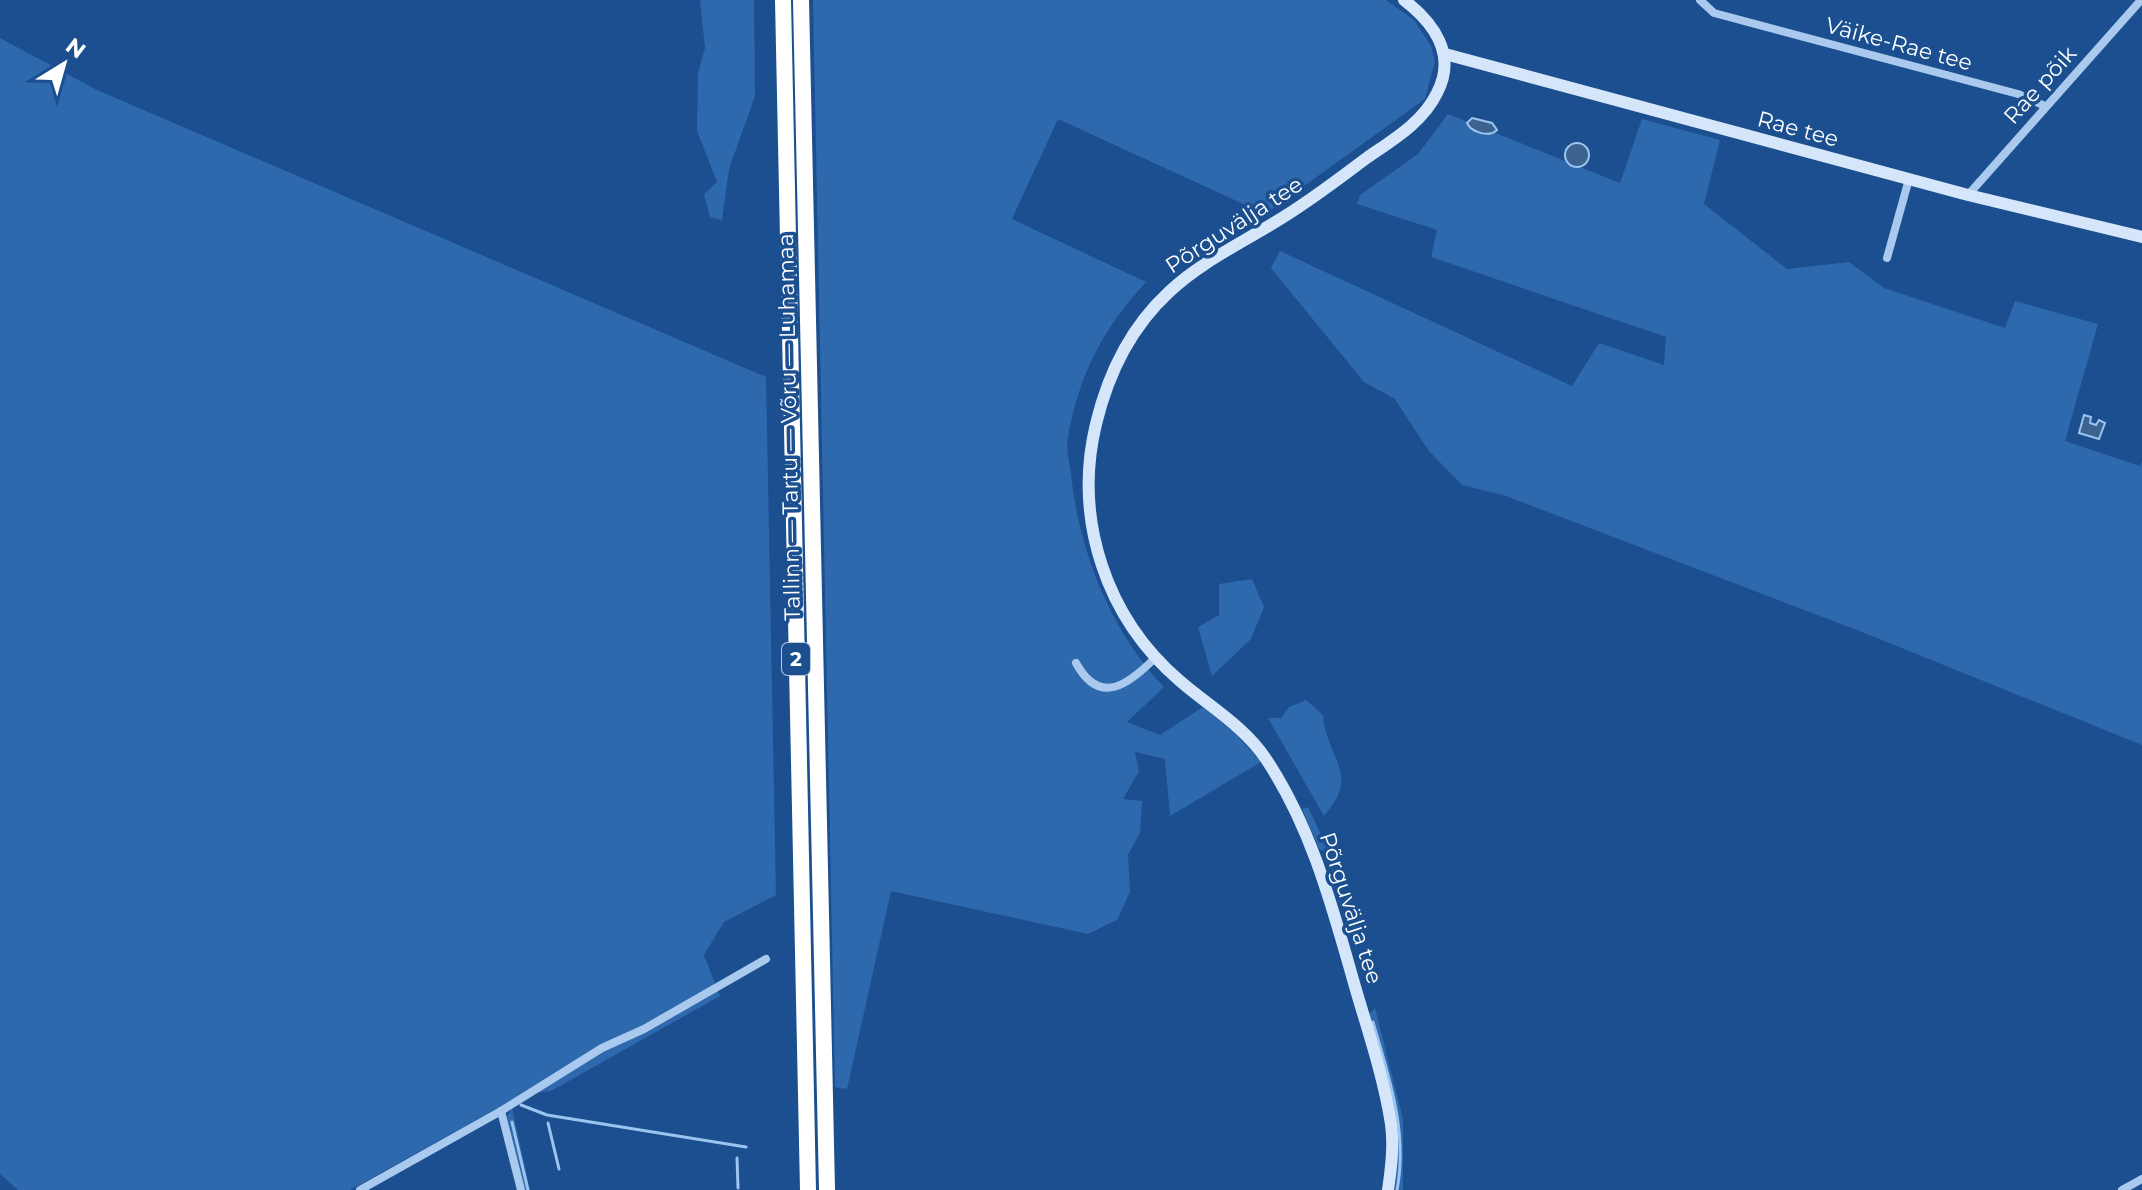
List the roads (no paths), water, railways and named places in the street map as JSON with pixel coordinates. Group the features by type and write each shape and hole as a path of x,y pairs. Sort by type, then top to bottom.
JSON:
{"highway":[{"name":"Tallinn — Tartu — Võru — Luhamaa","path":"783,0 808,1190"},
{"name":"Tallinn — Tartu — Võru — Luhamaa","path":"801,0 827,1190"}],"street":[{"path":"1404,0 1430,24 1445,54"},
{"name":"Väike-Rae tee","path":"1700,0 1714,13 2018,94 2045,106"},
{"name":"Rae põik","path":"1968,195 2141,0"},
{"name":"Rae tee","path":"1445,54 1968,195 2142,237"},
{"name":"Põrguvälja tee","path":"1388,1190 1391,1127 1380,1076 1324,878 1304,828 1277,776 1250,739 1155,658 1130,625 1106,579 1093,533 1088,474 1094,432 1109,379 1121,353 1143,320 1180,282 1285,216 1416,122 1438,92 1445,54"},
{"path":"1887,258 1909,179"},
{"path":"1076,663 1091,682 1115,688 1127,684 1155,658"},
{"path":"360,1190 501,1111 602,1048 644,1029 766,959"},
{"path":"501,1111 521,1190"},
{"path":"2122,1190 2142,1179"}],"waterway":[{"path":"1373,1022 1395,1105 1400,1147 1397,1190"},
{"path":"521,1105 547,1115 746,1147"},
{"path":"512,1122 528,1190"},
{"path":"548,1123 559,1169"},
{"path":"737,1158 738,1188"}]}
